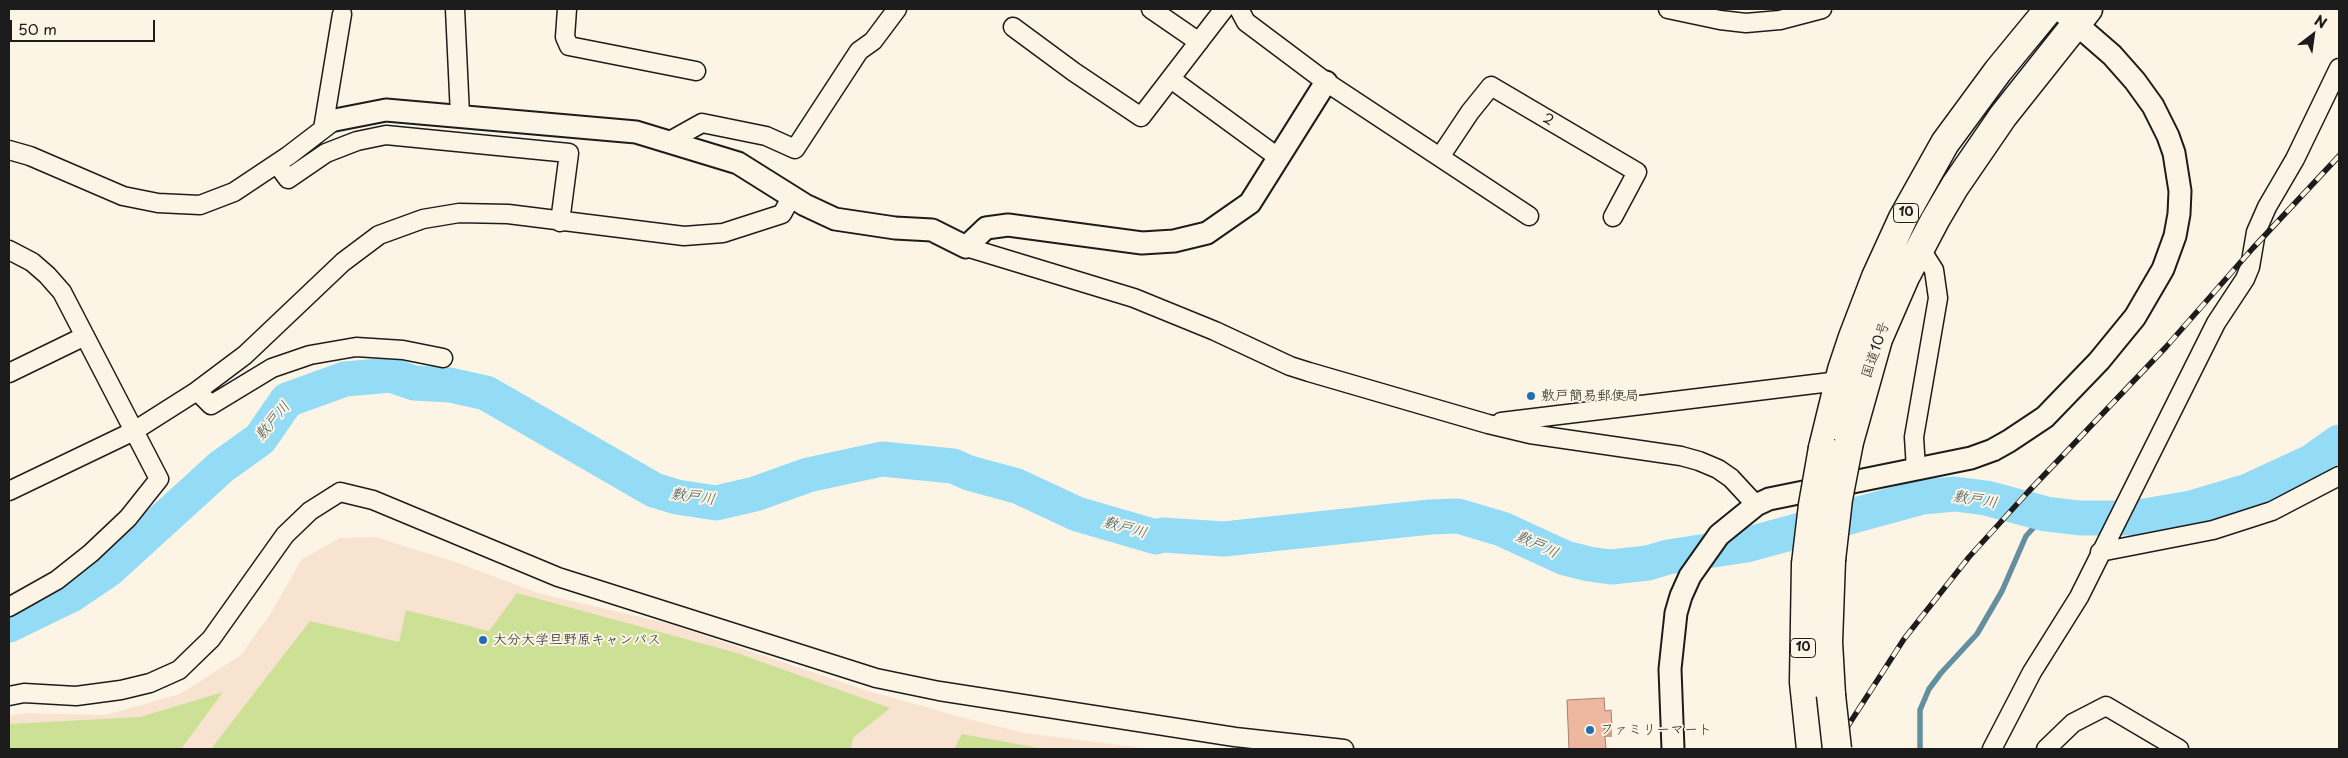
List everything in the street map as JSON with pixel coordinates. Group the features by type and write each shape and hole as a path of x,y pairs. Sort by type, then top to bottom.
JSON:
{"highway":[{"name":"国道10号","path":"1837,749 1828,642 1813,505 1823,448 1839,381 1853,337 1879,269 1928,171 1976,100 2049,9"},
{"name":"国道10号","path":"1810,741 1804,682 1818,562 1838,499 1849,442 1878,340 1890,309 1920,248 1955,186 2074,13"}],"street":[{"path":"455,9 460,115"},
{"path":"566,9 565,37 569,46 696,71"},
{"path":"668,142 702,124 766,136 795,149 859,51 873,41 897,9"},
{"path":"1151,9 1199,42"},
{"path":"1013,27 1074,72 1141,117 1224,9"},
{"path":"1240,9 1246,22 1326,82 1529,216"},
{"path":"1668,9 1720,20 1746,23 1780,20 1822,9"},
{"path":"1673,749 1670,669 1672,641 1681,596 1698,563 1719,535 1756,505 1785,495 1971,458 1994,450 2045,416 2099,361 2135,316 2163,269 2175,236 2180,191 2174,153 2153,106 2135,80 2074,13"},
{"path":"329,125 342,14"},
{"path":"1992,749 2032,672 2079,597 2216,323 2245,279 2250,267 2256,232 2267,207 2295,159 2339,68"},
{"path":"1171,79 1279,158"},
{"path":"966,247 986,228 1008,225 1142,243 1174,241 1207,233 1250,203 1326,82"},
{"name":"2","path":"1440,157 1470,112 1491,86 1637,172 1613,217"},
{"path":"9,150 30,156 123,196 158,203 200,205 234,192 277,164 329,125 386,110 460,115 636,132 738,162 804,204 835,219 895,228 932,230 966,247 1134,298 1215,331 1290,366 1488,424 1530,434 1681,456 1699,461 1718,469 1731,478 1756,505"},
{"path":"277,164 288,179 326,153 357,141 386,135 570,153 560,222"},
{"path":"9,491 134,431 197,391 245,355 343,262 379,235 423,219 459,213 508,214 684,236 723,233 782,214 792,196"},
{"path":"1916,469 1914,437 1938,298 1934,270 1920,248"},
{"path":"9,607 57,580 91,553 128,518 159,479 62,292 47,274 32,262 10,253"},
{"path":"9,373 85,336"},
{"path":"197,391 211,405 272,368 310,355 356,347 402,350 443,358"},
{"path":"1488,424 1839,381"},
{"path":"2103,546 2213,530 2272,511 2339,476"},
{"path":"9,696 24,693 76,696 121,690 150,682 179,670 211,639 285,535 310,511 340,492 373,500 558,577 876,678 939,691 1235,737 1344,749"},
{"path":"2046,749 2073,723 2106,706 2179,749"}],"shaded area":[{"name":"大分大学旦野原キャンパス","path":"375,537 458,563 538,593 670,624 865,690 961,717 1024,733 1152,749 9,749 9,716 26,713 105,715 180,694 241,655 271,613 302,559 340,538"}],"green space":[{"name":"大分大学旦野原キャンパス","path":"517,593 737,653 890,708 853,738 851,749 211,749 310,621 399,642 406,610 489,631"},
{"path":"223,692 181,749 9,749 9,724 140,717"},
{"path":"962,734 1044,749 954,749"}],"building":[{"name":"ファミリーマート","path":"1604,698 1605,711 1611,710 1612,726 1604,726 1606,749 1569,749 1567,700"}],"waterway":[{"name":"敷戸川","path":"9,625 71,595 108,570 221,467 260,439 287,400 345,379 391,375 414,383 450,385 486,393 654,490 677,497 716,503 755,494 808,475 882,459 953,466 969,473 1017,486 1077,514 1156,537 1163,535 1224,539 1430,517 1458,516 1502,529 1565,558 1611,567 1648,563 1668,557 1746,545 1922,497 1955,494 1986,498 2046,514 2079,518 2133,518 2191,508 2248,491 2311,462 2339,442"},
{"path":"1920,749 1920,710 1929,689 1977,634 2002,591 2026,536 2046,514"}],"railway":[{"path":"1833,749 1904,639 1969,557 2166,347 2253,248 2339,156"}],"place":[{"name":"敷戸簡易郵便局","path":"1531,396"},
{"name":"大分大学旦野原キャンパス","path":"483,640"},
{"name":"ファミリーマート","path":"1590,730"}]}
